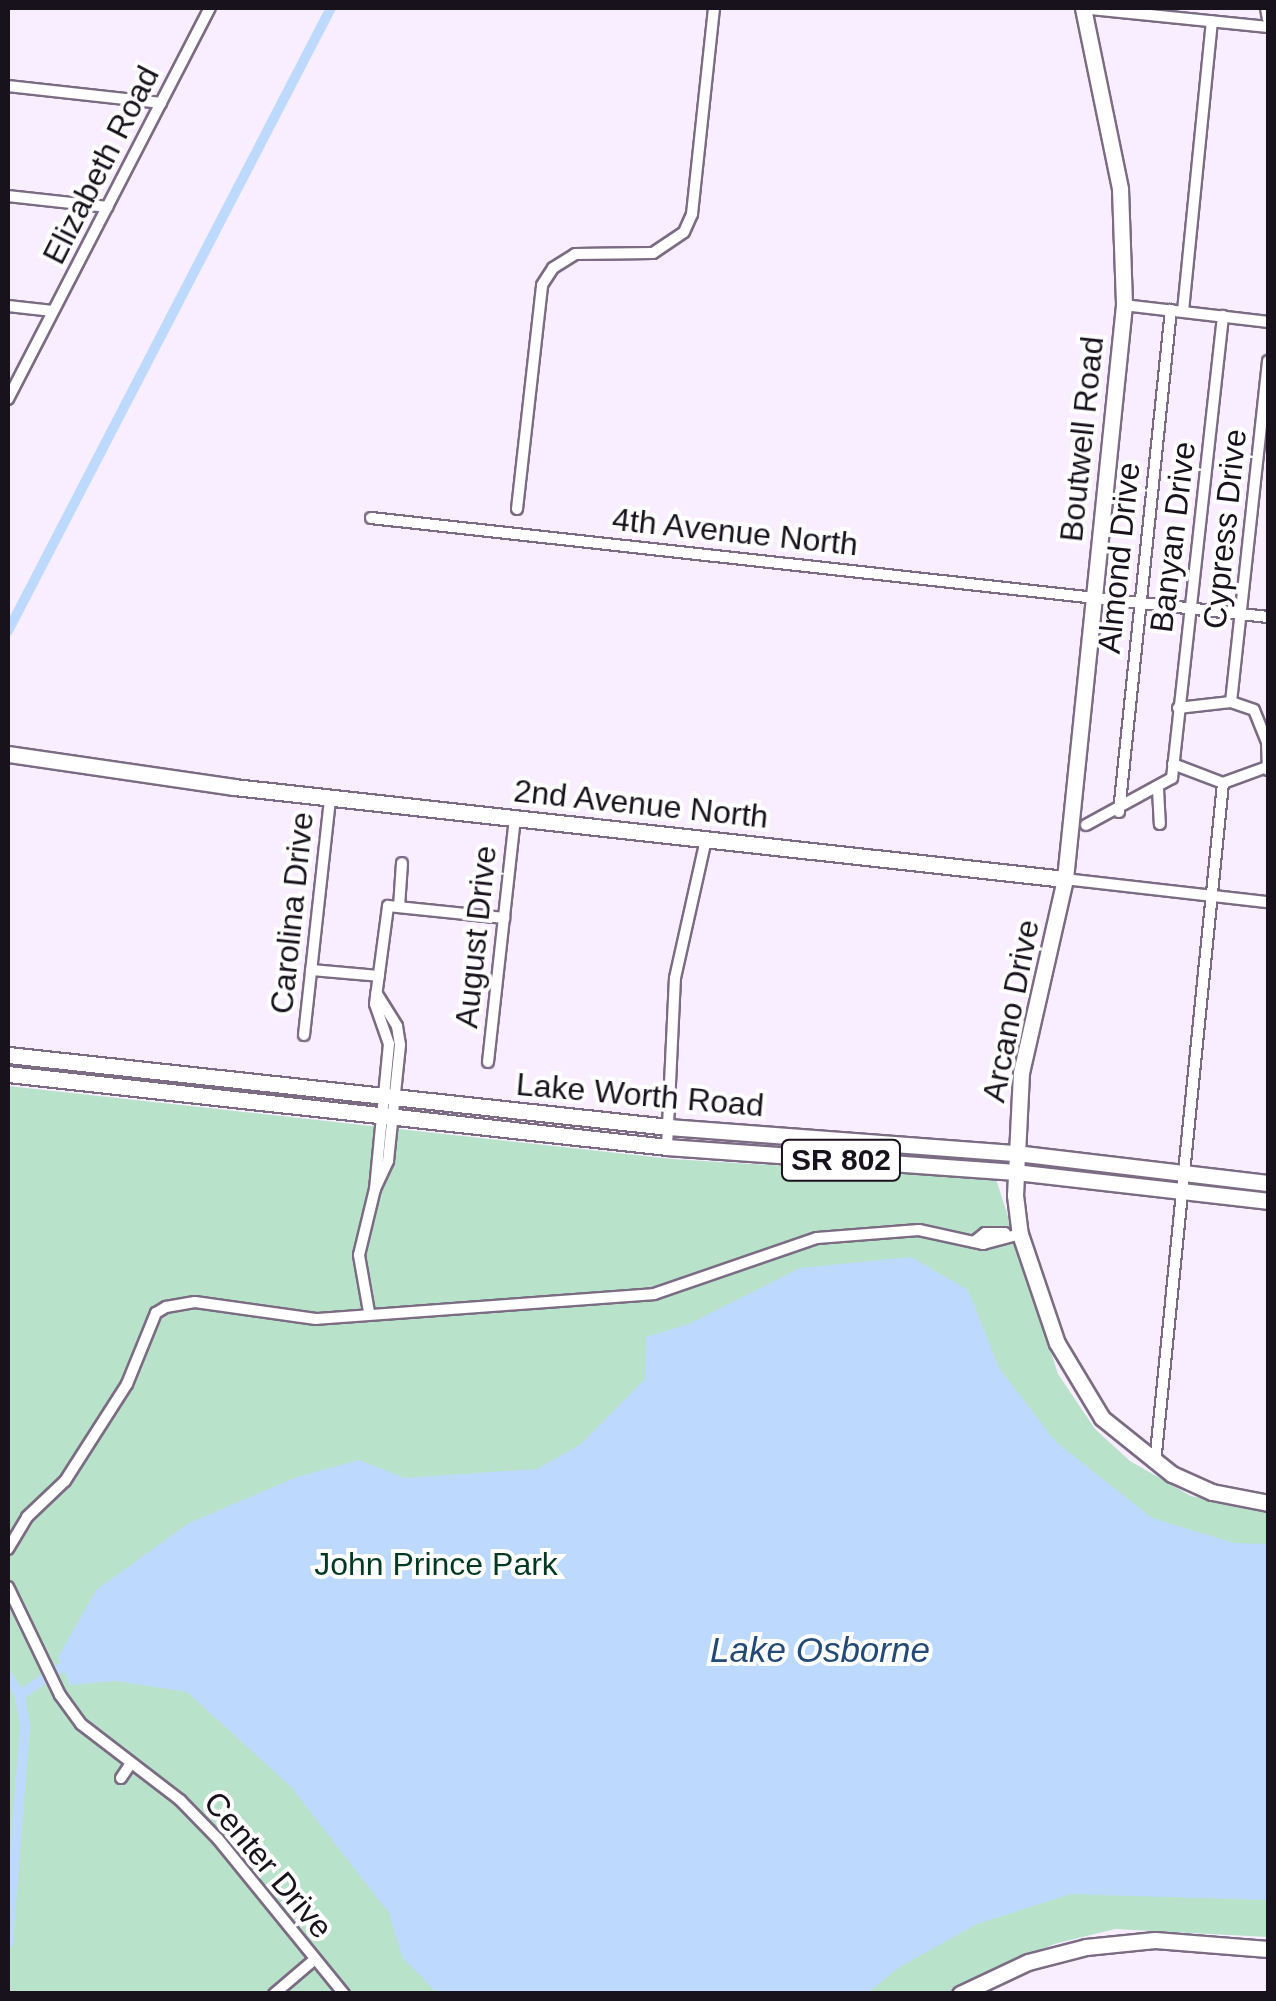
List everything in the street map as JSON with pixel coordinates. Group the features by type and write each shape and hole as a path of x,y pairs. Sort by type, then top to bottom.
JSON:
{"street":[{"name":"Elizabeth Road","path":"8,399 210,8"},
{"path":"517,509 542,285 552,268 575,254 653,253 688,226 714,8"},
{"path":"1082,8 1189,13 1212,21 1268,27"},
{"name":"Boutwell Road","path":"1065,879 1124,305 1120,189 1082,8"},
{"path":"1266,8 1268,19"},
{"path":"1177,310 1212,21"},
{"path":"8,86 161,103"},
{"path":"8,196 107,207"},
{"path":"1124,305 1268,322"},
{"path":"8,306 53,311"},
{"name":"Almond Drive","path":"1119,812 1139,602 1177,310"},
{"name":"Banyan Drive","path":"1173,764 1224,316"},
{"name":"Cypress Drive","path":"1231,702 1268,361"},
{"name":"4th Avenue North","path":"372,518 1268,617"},
{"path":"1086,824 1119,812 1158,789 1172,778 1173,764 1223,783 1268,768 1268,740 1254,710 1231,702 1178,708"},
{"name":"2nd Avenue North","path":"8,754 330,798 1268,902"},
{"path":"1154,1464 1223,783"},
{"path":"1158,789 1160,824"},
{"name":"Carolina Drive","path":"304,1034 330,798"},
{"name":"August Drive","path":"488,1062 515,818"},
{"path":"667,1147 675,978 706,839"},
{"path":"399,908 402,863"},
{"name":"Arcano Drive","path":"1065,879 1021,1073 1016,1153 1020,1234 1076,1382 1102,1418 1154,1464 1212,1492 1268,1503"},
{"path":"369,1312 359,1255 375,1189 384,1180 389,1044 376,993 388,906 504,918"},
{"path":"311,970 379,976"},
{"name":"Lake Worth Road","path":"8,1055 669,1128 1016,1153 1268,1183"},
{"name":"Lake Worth Road","path":"8,1074 667,1147 1016,1172 1268,1201"},
{"path":"8,1550 27,1518 65,1481 127,1384 156,1313 195,1302 316,1319 369,1312 654,1294 817,1238 919,1230 974,1242 986,1233 1020,1234"},
{"name":"Center Drive","path":"8,1587 60,1695 81,1724 218,1839 344,1994"},
{"path":"121,1778 131,1764"},
{"path":"960,1994 1028,1962 1120,1942 1268,1950"},
{"path":"274,1994 315,1959"}],"green space":[{"name":"John Prince Park","path":"8,1086 672,1159 996,1179 1058,1374 1095,1429 1130,1461 1191,1496 1268,1512 1268,1937 1115,1929 1054,1944 946,1994 8,1993"}],"water":[{"name":"Lake Osborne","path":"911,1257 968,1290 999,1368 1056,1442 1152,1518 1234,1543 1268,1544 1268,1900 1071,1894 977,1924 898,1968 868,1993 437,1993 402,1957 389,1913 291,1787 187,1692 115,1681 70,1685 58,1657 96,1590 189,1523 297,1477 359,1460 405,1478 537,1469 581,1444 645,1379 646,1337 691,1323 800,1268"}],"waterway":[{"path":"8,631 331,8"},
{"path":"20,1695 62,1667"},
{"path":"8,1676 20,1695 25,1726 8,1943"}]}
